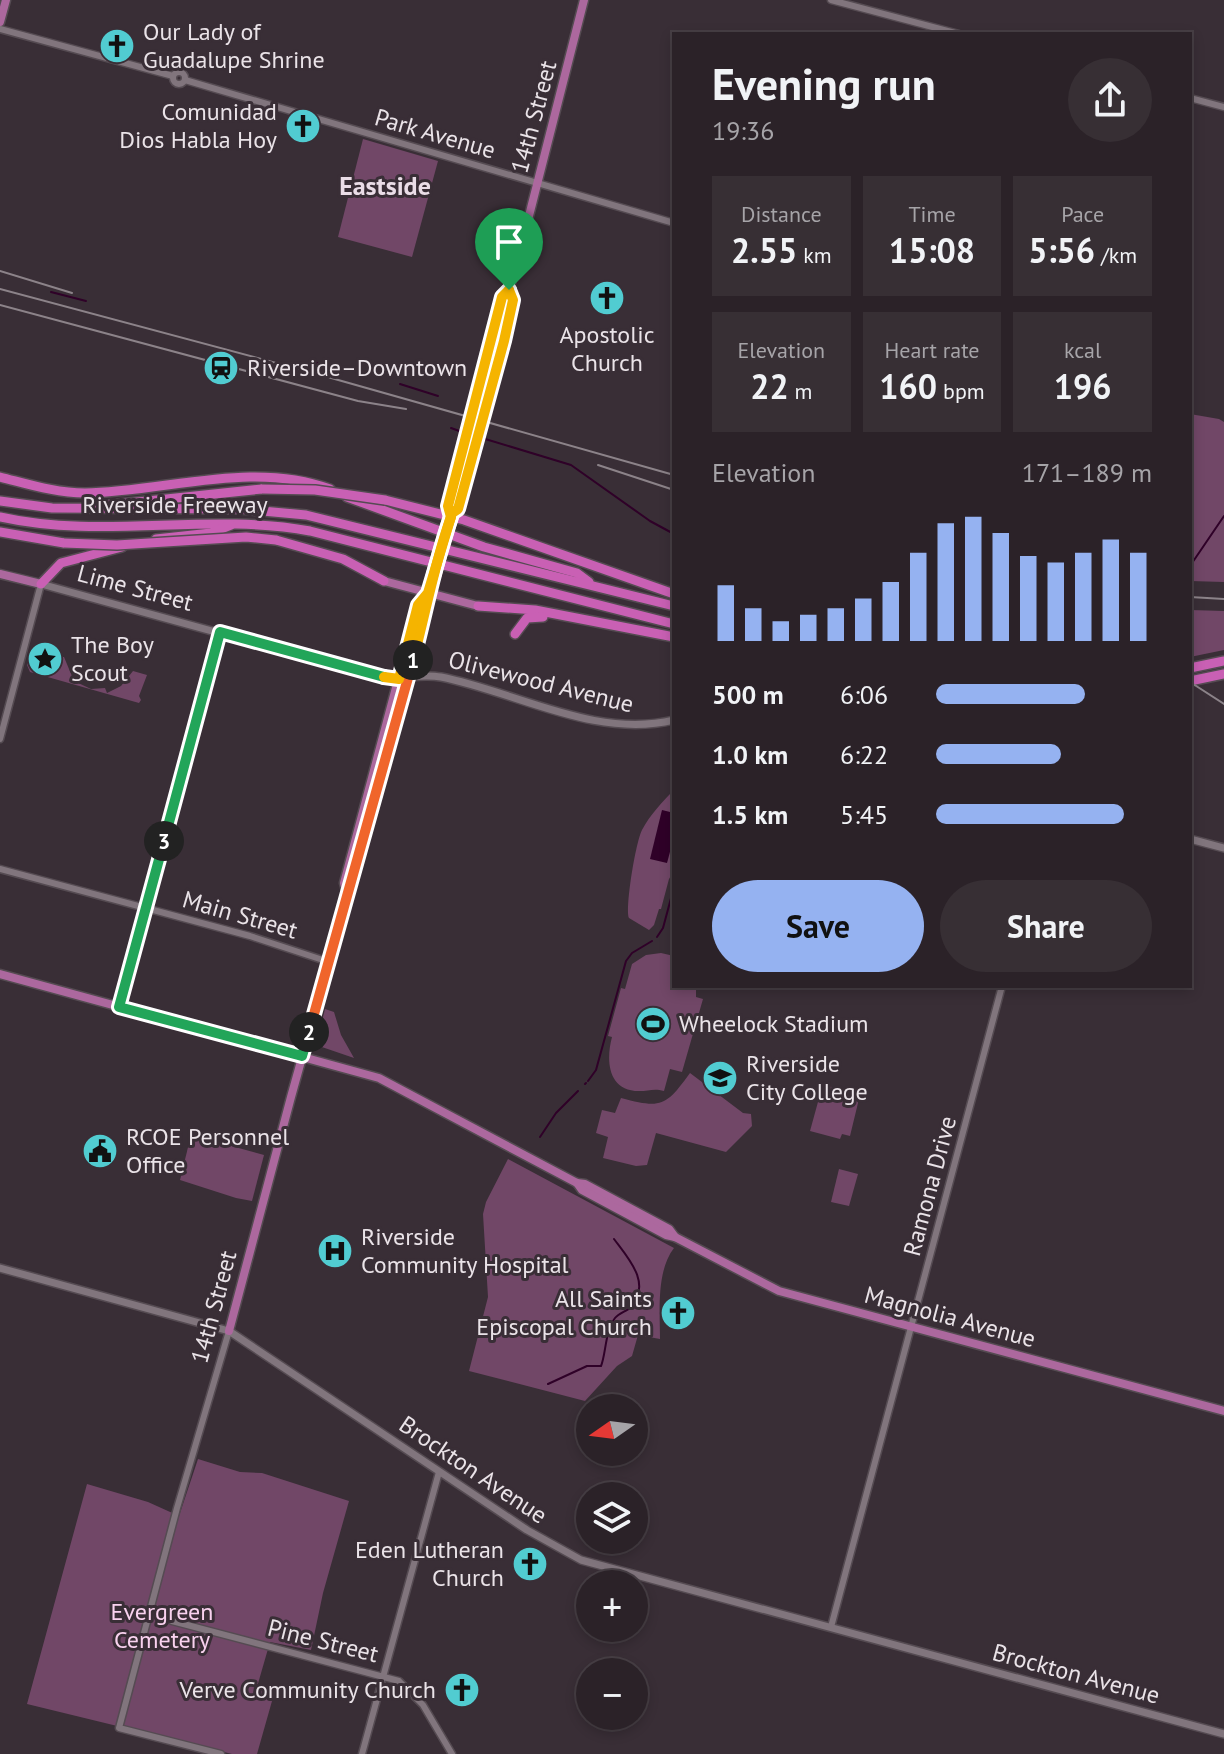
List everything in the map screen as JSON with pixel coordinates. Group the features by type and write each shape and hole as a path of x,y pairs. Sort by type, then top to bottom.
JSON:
{"highway":[{"path":"0,477 44,488 89,493 246,477 307,483 484,547 577,573 591,584"},
{"path":"85,510 110,504 262,489 315,490 385,500 672,593"},
{"name":"Riverside Freeway","path":"0,501 85,510 241,509 306,515 672,605"},
{"name":"Riverside Freeway","path":"0,517 98,526 274,525 310,531 672,623"},
{"path":"41,584 61,563 147,541 211,533 238,523"},
{"path":"0,532 64,543 117,545 218,538 276,540 343,559 384,581"},
{"path":"478,606 569,616 672,637"},
{"path":"515,634 523,621 532,616 561,619 569,616"},
{"path":"1192,668 1224,661"},
{"path":"1192,681 1224,674"}],"main road":[{"path":"0,22 6,0"},
{"name":"14th Street","path":"450,519 448,506 461,454 502,297 509,290 584,0"},
{"name":"14th Street","path":"229,1331 373,803 404,678 418,605 428,593 450,519 458,509 475,455 513,300 509,290"},
{"name":"Lime Street","path":"0,574 379,677 404,678"},
{"path":"384,581 478,606"},
{"name":"Olivewood Avenue","path":"404,678 439,676 611,724 646,726 672,720"},
{"name":"14th Street","path":"347,895 344,883 373,771 404,678"},
{"path":"373,771 377,773 373,803"},
{"path":"1192,840 1224,848"},
{"name":"Magnolia Avenue","path":"0,974 388,1081 669,1229 675,1237 779,1291 1224,1411"},
{"name":"Brockton Avenue","path":"0,1268 229,1331 537,1537 581,1560 1224,1734"}],"street":[{"path":"831,0 951,32"},
{"name":"Park Avenue","path":"0,29 173,76 181,71 185,80 672,222"},
{"path":"1192,99 1224,107"},
{"path":"0,739 41,584"},
{"path":"119,1007 220,632"},
{"name":"Main Street","path":"0,869 250,936 329,962"},
{"name":"Ramona Drive","path":"831,1627 1001,988"},
{"name":"14th Street","path":"221,1754 119,1728 177,1508 229,1331"},
{"path":"362,1754 439,1472"},
{"name":"Pine Street","path":"152,1609 159,1616 172,1621 383,1675 405,1685 415,1695 452,1754"}],"green space":[{"path":"363,139 438,161 412,257 338,237"},
{"path":"1192,414 1224,422 1224,582 1192,581"},
{"path":"1192,610 1224,611 1224,650 1192,657"},
{"path":"33,646 54,654 54,657 64,657 74,681 91,689 105,688 107,693 121,686 133,671 147,675 139,696 141,700 139,703 30,672 27,665"},
{"path":"672,792 672,874 661,909 649,930 629,918 628,901 640,836 656,809"},
{"name":"Wheelock Stadium","path":"646,955 672,956 672,988 696,988 696,997 703,999 682,1072 670,1069 664,1091 628,1090 615,1080 609,1064 612,1037 608,1036 621,988 625,989 632,964"},
{"path":"325,1009 334,1012 341,1035 354,1058 316,1045"},
{"path":"690,1073 743,1113 751,1114 752,1126 726,1152 656,1133 647,1165 636,1166 603,1158 608,1137 596,1133 602,1110 615,1113 621,1098 655,1104 662,1102 675,1092"},
{"path":"828,1086 847,1091 846,1095 856,1096 858,1103 850,1136 842,1134 840,1139 810,1131 821,1091 826,1092"},
{"path":"191,1135 264,1155 252,1201 180,1180"},
{"path":"508,1159 674,1248 668,1257 662,1280 660,1339 638,1335 632,1356 617,1366 591,1394 576,1394 576,1399 469,1371 488,1297 483,1214"},
{"path":"839,1169 858,1174 849,1206 831,1202"},
{"name":"Evergreen Cemetery","path":"198,1459 240,1472 262,1473 349,1501 323,1593 311,1650 270,1642 257,1687 274,1694 257,1754 232,1754 27,1704 87,1484 148,1502 179,1516"}],"shaded area":[{"path":"662,810 672,812 672,844 667,863 650,859"}],"waterway":[{"path":"51,292 86,301"},
{"path":"314,362 346,372"},
{"path":"400,384 438,396"},
{"path":"451,428 465,433"},
{"path":"482,438 571,465 672,533"},
{"path":"1192,563 1224,516"},
{"path":"657,937 663,928 672,894"},
{"path":"588,1081 596,1070 626,961 632,953 652,941"},
{"path":"540,1137 556,1113 578,1091"},
{"path":"548,1384 587,1366 601,1366 612,1323 637,1298 639,1280 636,1271 614,1239"}],"railway":[{"path":"0,271 72,293"},
{"path":"0,289 310,372 672,474"},
{"path":"0,305 358,401 406,409"},
{"path":"598,465 672,489"},
{"path":"1192,597 1224,599"},
{"path":"1192,683 1224,704"}],"place":[{"name":"Our Lady of Guadalupe Shrine","path":"117,46"},
{"name":"Comunidad Dios Habla Hoy","path":"303,126"},
{"name":"Apostolic Church","path":"607,298"},
{"name":"Riverside–Downtown","path":"221,368"},
{"name":"The Boy Scout","path":"45,659"},
{"name":"Wheelock Stadium","path":"653,1024"},
{"name":"Riverside City College","path":"720,1078"},
{"name":"RCOE Personnel Office","path":"100,1151"},
{"name":"Riverside Community Hospital","path":"335,1251"},
{"name":"All Saints Episcopal Church","path":"678,1313"},
{"name":"Eden Lutheran Church","path":"530,1564"},
{"name":"Verve Community Church","path":"462,1690"}],"district":[{"name":"Eastside","path":"385,186"}],"route":[{"path":"509,290 502,297 448,506 452,513 447,527 428,593 427,610 302,1056 119,1007 220,632 379,677 399,679 418,605 428,593 452,513 458,509 475,455 513,300 509,290"}]}
